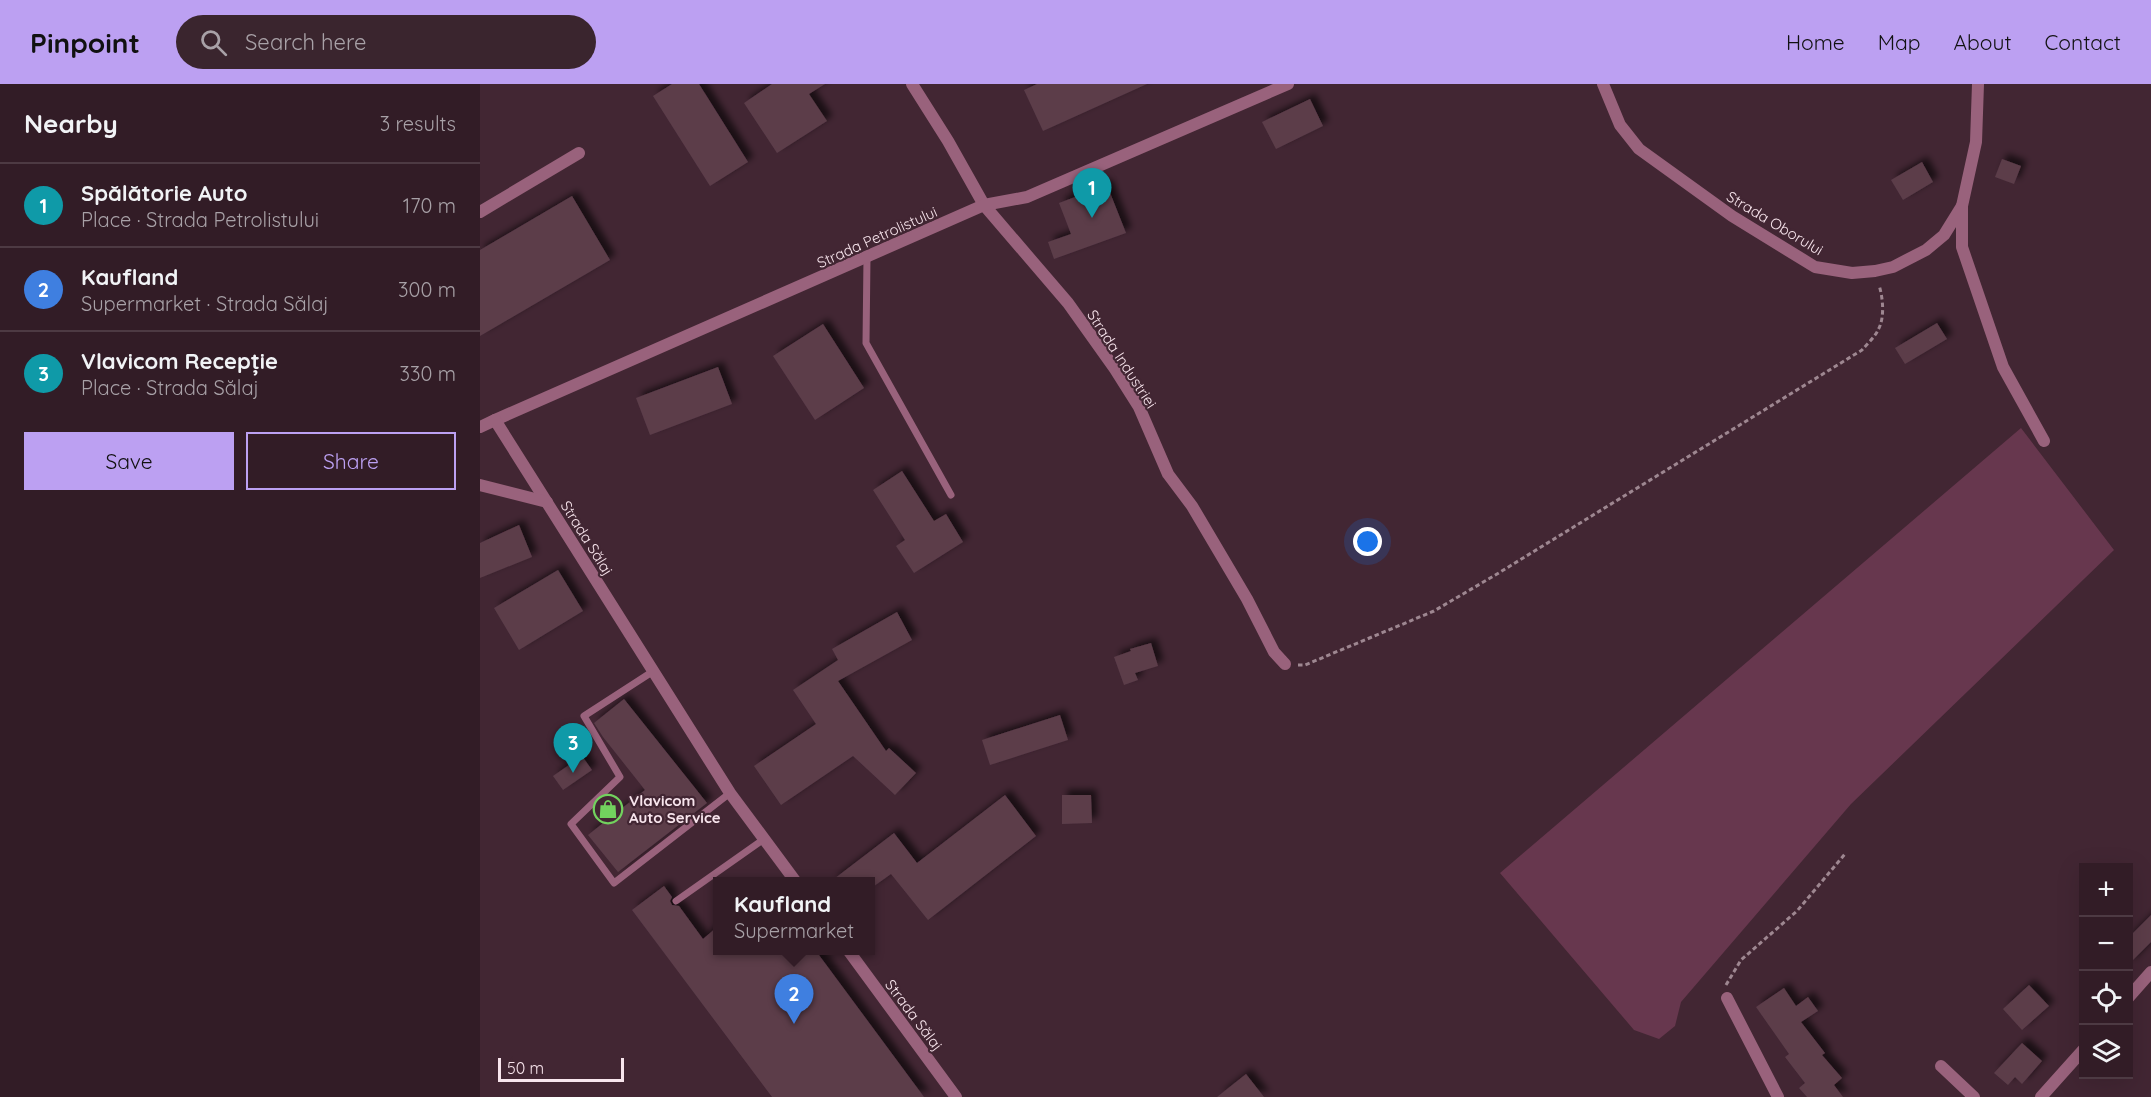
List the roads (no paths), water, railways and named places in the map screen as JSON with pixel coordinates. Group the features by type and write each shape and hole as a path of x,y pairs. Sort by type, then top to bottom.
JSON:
{"street":[{"name":"Strada Industriei","path":"912,84 984,205 1068,303 1115,369 1139,407 1168,474 1192,506 1247,599 1274,652 1285,664"},
{"name":"Strada Petrolistului","path":"480,427 984,205 1027,197 1288,84"},
{"name":"Strada Oborului","path":"1603,84 1620,125 1640,149 1732,216 1815,267 1852,273 1893,267 1926,250 1944,235 1962,206"},
{"name":"Strada Oborului","path":"1978,84 1976,142 1962,206 1962,247 2003,367 2044,441"},
{"path":"480,212 579,153"},
{"name":"Strada Sălaj","path":"495,420 730,793 792,877"},
{"path":"480,485 547,502"},
{"name":"Strada Sălaj","path":"851,955 956,1097"},
{"path":"2133,992 2151,972"},
{"path":"1728,998 1778,1097"},
{"path":"2041,1097 2079,1054"},
{"path":"1941,1066 1974,1097"}],"lane":[{"path":"867,257 866,343 951,495"},
{"path":"652,672 584,716 620,777 571,824 614,883 730,793"},
{"path":"676,901 764,838"}],"place":[{"name":"Spălătorie Auto","path":"1092,218"},
{"name":"Vlavicom Recepție","path":"573,773"},
{"name":"Vlavicom Auto Service","path":"608,809"},
{"name":"Kaufland","path":"794,1024"}]}
